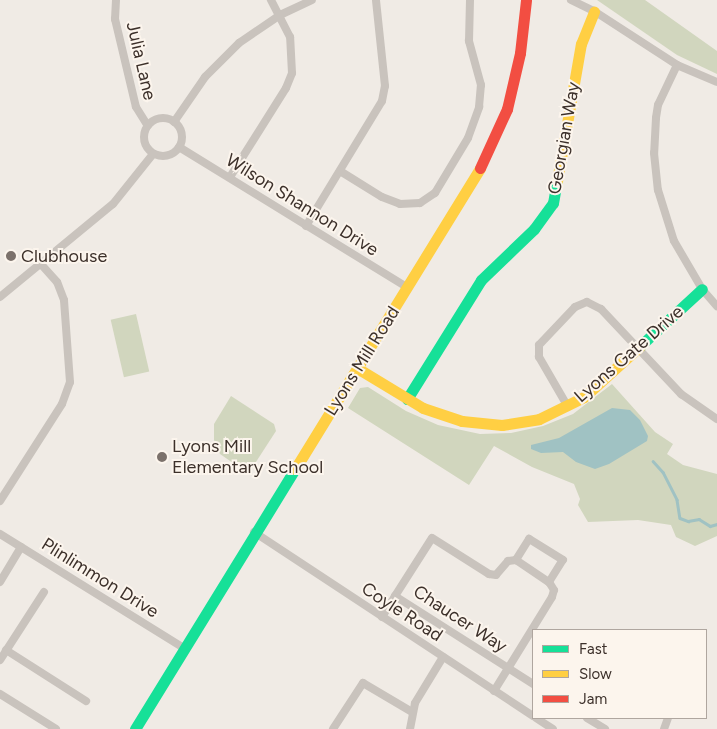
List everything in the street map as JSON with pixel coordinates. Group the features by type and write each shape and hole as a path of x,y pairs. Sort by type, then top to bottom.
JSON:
{"street":[{"name":"Julia Lane","path":"116,0 115,19 136,107 148,126"},
{"path":"230,177 290,80 290,37 271,0"},
{"path":"174,122 221,59 280,15 312,0"},
{"path":"306,226 340,171 384,93 376,0"},
{"path":"340,171 382,197 400,204 420,203 435,192 468,138 479,107 481,85 469,41 470,0"},
{"name":"Lyons Mill Road","path":"135,729 254,532 464,197 498,131 516,76 526,0"},
{"path":"571,0 594,11 677,65 717,82"},
{"name":"Georgian Way","path":"407,399 480,280 498,260 534,229 553,202 581,44 594,11"},
{"path":"677,65 658,105 655,171 662,207 674,241 702,289 717,306"},
{"path":"160,119 174,122 182,134 179,147 168,156 154,154 144,138 148,126 160,119"},
{"name":"Wilson Shannon Drive","path":"179,147 408,288"},
{"path":"0,298 113,204 154,154"},
{"path":"0,501 62,404 70,382 64,300 57,282 40,263"},
{"name":"Lyons Gate Drive","path":"357,368 407,399 444,416 482,425 521,423 568,407 584,397 702,289"},
{"path":"568,407 538,350 542,338 575,307 587,302 601,308 637,349 681,394 717,419"},
{"name":"Coyle Road","path":"254,532 532,716"},
{"name":"Plinlimmon Drive","path":"0,534 184,648"},
{"name":"Chaucer Way","path":"382,617 432,538 492,575 499,573 508,561 516,560"},
{"path":"533,629 552,597 554,590 549,582 516,560 529,539 563,560 549,582"},
{"path":"0,582 22,547"},
{"path":"0,660 44,592"},
{"name":"Chaucer Way","path":"395,596 532,683"},
{"path":"494,691 532,630"},
{"path":"6,650 86,701"},
{"path":"410,729 412,712 443,657"},
{"path":"333,729 362,683 412,712"},
{"path":"1,697 56,729"},
{"name":"Coyle Road","path":"537,719 553,729"},
{"path":"589,719 605,729"}],"green space":[{"path":"597,0 645,0 717,51 717,74 677,55"},
{"path":"136,314 149,371 124,377 111,320"},
{"path":"612,384 655,432 673,444 667,454 683,465 717,474 717,536 695,546 676,537 671,525 638,520 588,522 578,505 580,499 574,484 532,467 494,446 469,485 348,408 360,388 368,387 406,411 438,425 480,434 511,433 543,426 573,414"},
{"path":"231,396 274,424 276,431 252,468 236,465 220,454 214,440 214,424"}],"water":[{"path":"612,408 630,410 640,420 648,436 647,441 609,464 595,469 576,462 563,452 541,453 531,449 531,445 559,438"}],"waterway":[{"path":"653,461 663,472 677,500 680,518 688,521 699,519 710,526 717,524"}],"traffic: fast":[{"path":"407,399 481,280 534,229 553,203 557,181"},
{"path":"640,346 702,289"},
{"path":"135,729 295,469"}],"traffic: slow":[{"path":"557,181 581,44 594,11"},
{"path":"295,469 480,168"},
{"path":"357,368 423,408 462,421 502,425 539,419 584,397 640,346"}],"traffic: jam":[{"path":"480,168 507,109 520,53 526,0"}],"place":[{"name":"Clubhouse","path":"11,256"},
{"name":"Lyons Mill Elementary School","path":"162,457"}]}
